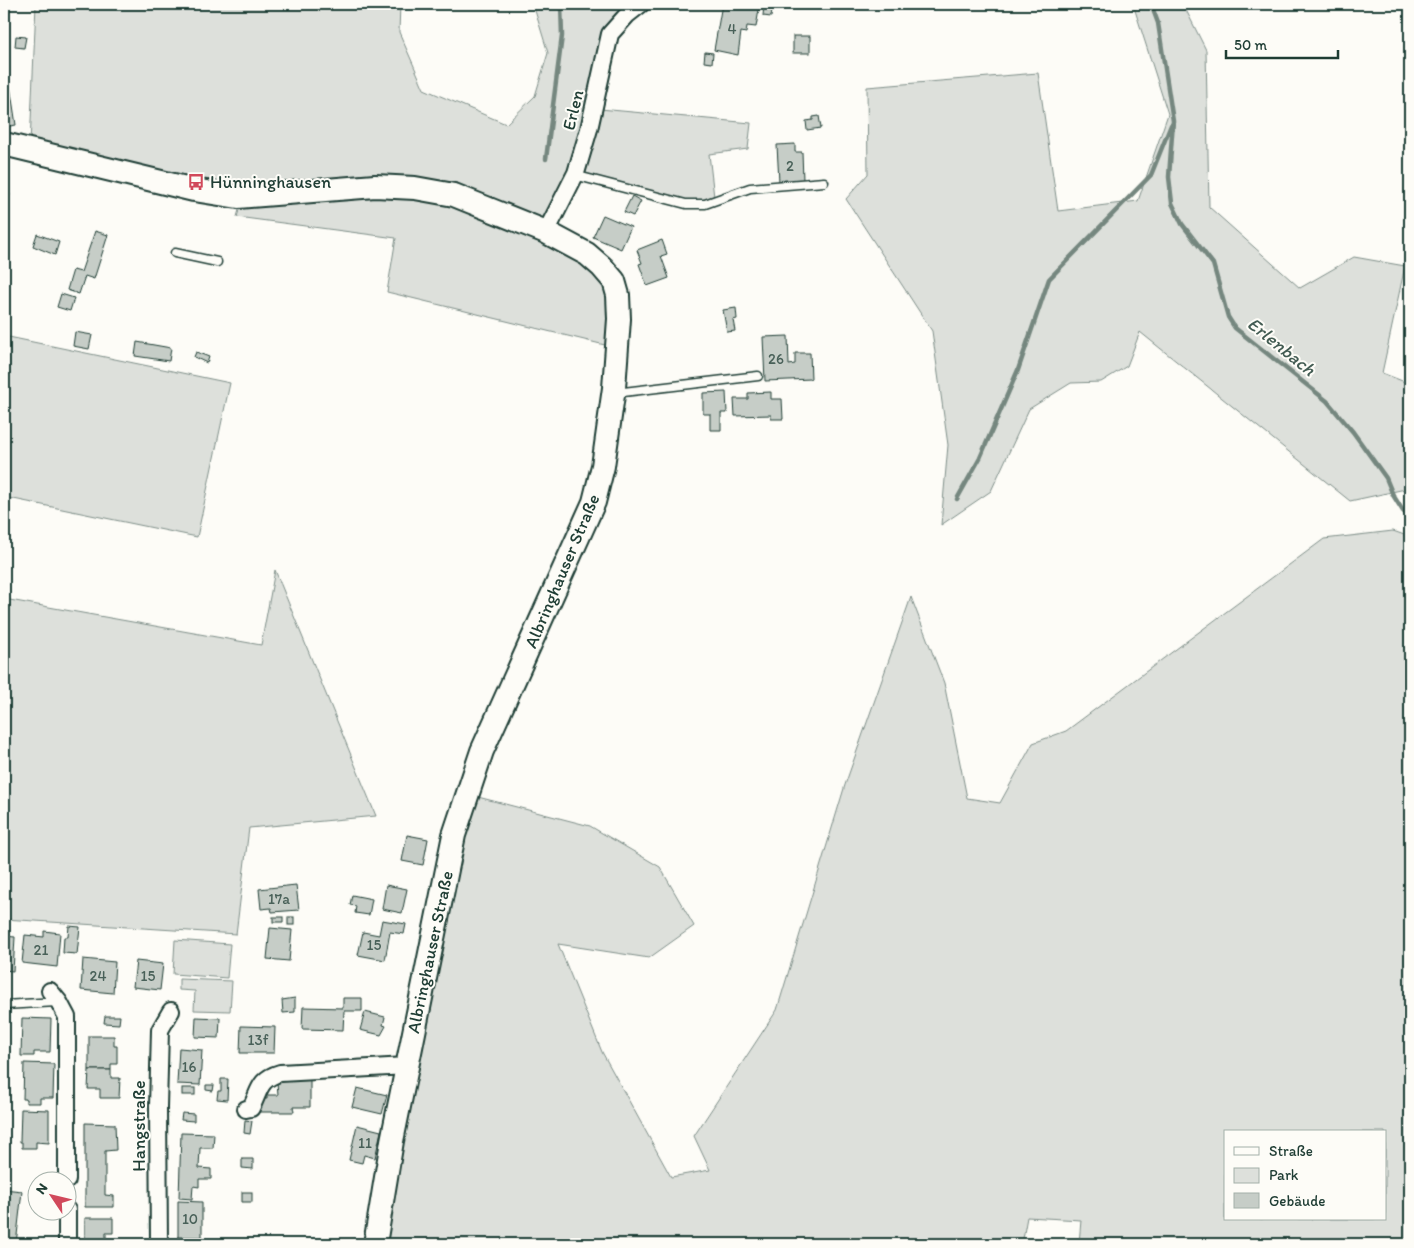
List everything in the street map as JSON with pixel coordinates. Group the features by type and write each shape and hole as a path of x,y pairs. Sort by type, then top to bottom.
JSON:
{"street":[{"name":"Erlen","path":"546,232 574,175 589,130 610,34 627,15 641,4"},
{"name":"Albringhauser Straße","path":"4,144 194,190 238,198 375,186 416,188 454,195 546,232 586,254 602,267 614,282 618,295 619,319 613,394 603,466 594,502 482,752 454,835 392,1142 375,1244"},
{"path":"55,996 67,1017 67,1170"},
{"name":"Hangstraße","path":"159,1244 158,1107 160,1030 171,1011"},
{"path":"246,1109 251,1108 264,1080 280,1073 407,1066"},
{"path":"67,1220 67,1244"}],"lane":[{"path":"574,175 686,204 705,204 750,188 824,182"},
{"path":"175,253 217,262"},
{"path":"613,394 758,376"},
{"path":"4,1005 55,996"}],"green space":[{"path":"36,4 400,4 399,32 424,89 506,124 535,96 548,53 533,4 633,4 608,31 566,182 540,238 584,260 607,282 609,346 387,292 396,238 237,217 241,203 214,187 30,145"},
{"path":"1133,4 1183,4 1206,50 1209,207 1300,288 1354,257 1405,266 1382,373 1410,384 1410,488 1350,501 1140,332 1127,366 1101,382 1071,383 1029,409 991,491 941,525 948,445 932,331 846,199 868,174 867,87 1038,73 1058,211 1138,201 1168,114"},
{"path":"600,109 751,123 748,149 709,154 714,197 704,200 687,200 580,172"},
{"path":"4,336 230,383 197,537 4,497"},
{"path":"1393,531 1410,537 1410,1244 1079,1244 1081,1220 1027,1217 1022,1244 384,1244 403,1123 474,796 590,826 660,867 694,926 649,958 558,944 602,1052 671,1177 710,1170 694,1136 777,1010 845,785 911,597 944,683 967,798 1000,803 1033,743 1066,731 1324,539"},
{"path":"275,570 376,816 249,828 236,934 4,919 4,599 261,645"},
{"path":"175,940 230,944 227,978 173,974"},
{"path":"179,979 232,981 230,1011 194,1010 195,991 179,990"}],"building":[{"path":"722,4 760,4 756,27 747,26 746,33 741,32 738,55 714,50"},
{"path":"764,4 773,4 771,17 763,16"},
{"path":"16,36 26,37 24,48 15,47"},
{"path":"793,36 810,36 810,53 793,53"},
{"path":"705,52 713,53 712,63 704,62"},
{"path":"9,79 16,125 4,127 4,80"},
{"path":"819,116 821,128 807,130 806,121 813,120 813,117"},
{"path":"795,144 795,152 802,152 803,180 779,182 777,145"},
{"path":"4,192 10,194 4,214"},
{"path":"632,196 641,201 633,216 624,212"},
{"path":"603,215 631,227 621,249 593,237"},
{"path":"95,231 108,235 94,279 85,276 79,294 67,290 73,270 81,272"},
{"path":"37,234 59,242 55,255 33,246"},
{"path":"662,240 667,254 661,256 669,278 647,286 639,264 642,263 637,250"},
{"path":"61,294 74,298 70,311 57,307"},
{"path":"736,308 737,319 733,320 735,331 727,332 723,310"},
{"path":"75,332 92,335 89,349 73,346"},
{"path":"788,336 789,365 795,364 795,353 810,353 811,379 765,381 763,337"},
{"path":"137,342 171,348 169,361 135,356"},
{"path":"196,352 209,357 207,363 194,357"},
{"path":"726,392 727,413 721,413 721,430 710,430 710,414 703,414 703,393"},
{"path":"771,392 771,399 782,399 783,419 771,419 771,415 735,416 734,399 748,399 748,393"},
{"path":"407,835 428,839 423,865 402,861"},
{"path":"296,885 299,910 272,912 271,908 261,909 259,889"},
{"path":"386,885 407,889 402,913 382,909"},
{"path":"352,895 372,899 369,915 355,913 356,906 350,905"},
{"path":"273,917 283,917 283,922 273,922"},
{"path":"288,917 294,917 294,925 288,925"},
{"path":"382,920 406,924 404,934 390,932 385,960 358,955 363,932 379,935"},
{"path":"69,926 80,927 77,954 63,953 64,937 68,937"},
{"path":"270,928 292,930 289,961 267,959"},
{"path":"44,931 60,933 57,967 22,963 25,935 44,937"},
{"path":"4,936 15,937 13,971 4,970"},
{"path":"83,959 115,962 113,993 81,990"},
{"path":"136,961 163,964 160,990 133,987"},
{"path":"295,998 295,1012 283,1013 282,1000"},
{"path":"343,998 362,998 362,1011 344,1011 343,1030 302,1029 303,1007 343,1008"},
{"path":"365,1012 385,1017 383,1025 386,1026 381,1035 360,1030"},
{"path":"105,1016 120,1016 119,1024 104,1023"},
{"path":"196,1017 220,1018 219,1038 195,1037"},
{"path":"22,1018 51,1019 50,1052 34,1052 34,1056 21,1056"},
{"path":"241,1026 275,1027 274,1053 240,1053"},
{"path":"89,1036 114,1036 114,1046 117,1046 117,1064 111,1064 111,1070 89,1070"},
{"path":"179,1048 202,1050 200,1085 177,1084"},
{"path":"24,1063 54,1064 53,1098 40,1098 40,1103 26,1103 26,1099 23,1099"},
{"path":"89,1070 111,1070 111,1078 120,1078 119,1098 100,1098 100,1089 88,1089"},
{"path":"221,1079 228,1079 227,1100 217,1099 218,1091 221,1091"},
{"path":"310,1080 310,1107 293,1107 294,1112 258,1112 258,1098 267,1099 267,1095 278,1095 277,1081"},
{"path":"206,1085 214,1085 213,1091 206,1090"},
{"path":"182,1088 195,1088 195,1095 182,1095"},
{"path":"357,1088 387,1095 382,1114 352,1107"},
{"path":"21,1109 49,1110 49,1143 36,1142 36,1148 22,1148 22,1142 20,1142"},
{"path":"182,1113 194,1114 194,1121 181,1120"},
{"path":"245,1120 252,1121 250,1134 244,1133"},
{"path":"85,1123 115,1124 116,1150 105,1151 105,1195 114,1196 114,1207 85,1207"},
{"path":"357,1125 381,1131 375,1158 364,1155 362,1163 349,1160"},
{"path":"181,1133 214,1134 213,1148 200,1148 199,1168 211,1169 211,1179 199,1179 199,1187 193,1186 192,1199 179,1198"},
{"path":"242,1159 253,1159 253,1169 242,1168"},
{"path":"4,1189 22,1191 16,1244 4,1244"},
{"path":"242,1192 252,1192 252,1202 242,1202"},
{"path":"178,1201 202,1202 202,1237 178,1237"},
{"path":"85,1218 113,1218 113,1233 106,1233 106,1244 85,1244"}],"waterway":[{"path":"546,159 562,36 561,4"},
{"name":"Erlenbach","path":"1151,4 1158,23 1173,121 1169,177 1172,203 1182,224 1213,264 1228,317 1235,328 1327,401 1353,432 1386,478 1393,495 1403,511 1410,517"},
{"path":"957,499 980,458 1018,370 1049,279 1151,175 1171,125"}],"place":[{"name":"Hünninghausen","path":"196,182"}]}
